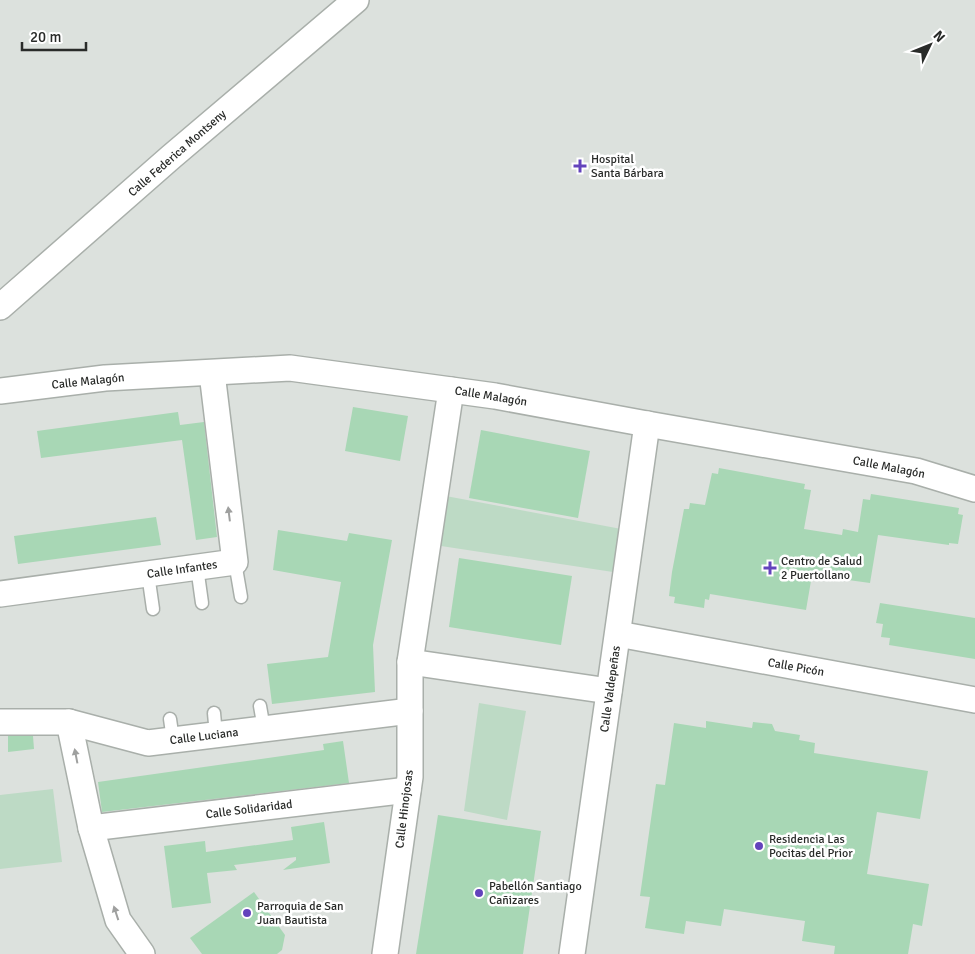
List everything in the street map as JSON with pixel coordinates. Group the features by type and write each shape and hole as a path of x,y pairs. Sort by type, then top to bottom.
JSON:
{"street":[{"name":"Calle Federica Montseny","path":"0,307 171,157 356,0"},
{"name":"Calle Malagón","path":"0,391 105,378 290,368 495,396 916,470 975,488"},
{"name":"Calle Infantes","path":"0,594 235,562 212,373"},
{"name":"Calle Hinojosas","path":"385,954 410,778 410,662 451,390"},
{"name":"Calle Valdepeñas","path":"572,954 647,424"},
{"name":"Calle Picón","path":"618,634 975,700"},
{"path":"410,662 609,691"},
{"name":"Calle Luciana","path":"0,722 70,722 148,743 172,729 262,717 410,711"},
{"path":"70,722 91,828 118,920 142,954"},
{"name":"Calle Solidaridad","path":"91,828 408,790"}],"lane":[{"path":"235,562 241,597"},
{"path":"198,567 202,603"},
{"path":"148,574 153,609"}],"green space":[{"path":"435,494 632,531 626,574 428,544"},
{"path":"479,703 526,711 507,820 464,811"},
{"path":"53,789 62,862 0,869 0,795"}],"building":[{"path":"353,407 408,416 400,461 345,451"},
{"path":"178,412 180,425 204,422 217,537 196,540 182,440 41,458 37,431"},
{"path":"481,430 590,451 578,518 469,498"},
{"path":"719,468 805,484 804,489 811,490 804,529 842,535 843,529 858,532 863,499 870,500 871,494 959,508 958,514 963,515 958,544 949,543 949,545 878,535 870,583 812,575 806,610 710,594 709,600 705,599 704,608 674,603 675,597 669,596 684,509 689,509 690,503 705,505 712,473 718,474"},
{"path":"156,517 161,545 18,564 14,536"},
{"path":"278,530 347,541 349,533 392,540 373,645 375,692 272,704 267,664 328,657 341,582 273,570"},
{"path":"459,558 572,576 561,645 449,627"},
{"path":"880,603 975,618 975,659 889,645 890,638 881,637 883,624 876,623"},
{"name":"Residencia Las Pocitas del Prior","path":"706,721 752,728 753,722 772,724 775,731 800,735 799,740 815,743 814,753 928,771 920,819 877,812 867,874 929,884 922,926 913,924 908,954 834,954 835,946 802,941 805,921 724,909 721,926 686,921 684,934 645,928 650,897 640,896 656,784 665,785 674,723 706,728"},
{"path":"8,736 33,736 34,749 8,752"},
{"path":"343,741 349,783 102,812 98,782 324,750 323,744"},
{"name":"Pabellón Santiago Cañizares","path":"438,815 541,831 523,954 416,954"},
{"path":"324,822 330,863 283,870 296,860 296,857 234,865 237,870 207,873 211,903 172,908 164,846 205,841 206,852 293,840 291,827"},
{"name":"Parroquia de San Juan Bautista","path":"254,892 285,935 282,950 277,954 202,954 190,938"}],"place":[{"name":"Hospital Santa Bárbara","path":"580,166"},
{"name":"Centro de Salud 2 Puertollano","path":"770,568"},
{"name":"Residencia Las Pocitas del Prior","path":"759,846"},
{"name":"Pabellón Santiago Cañizares","path":"479,893"},
{"name":"Parroquia de San Juan Bautista","path":"247,913"}]}
